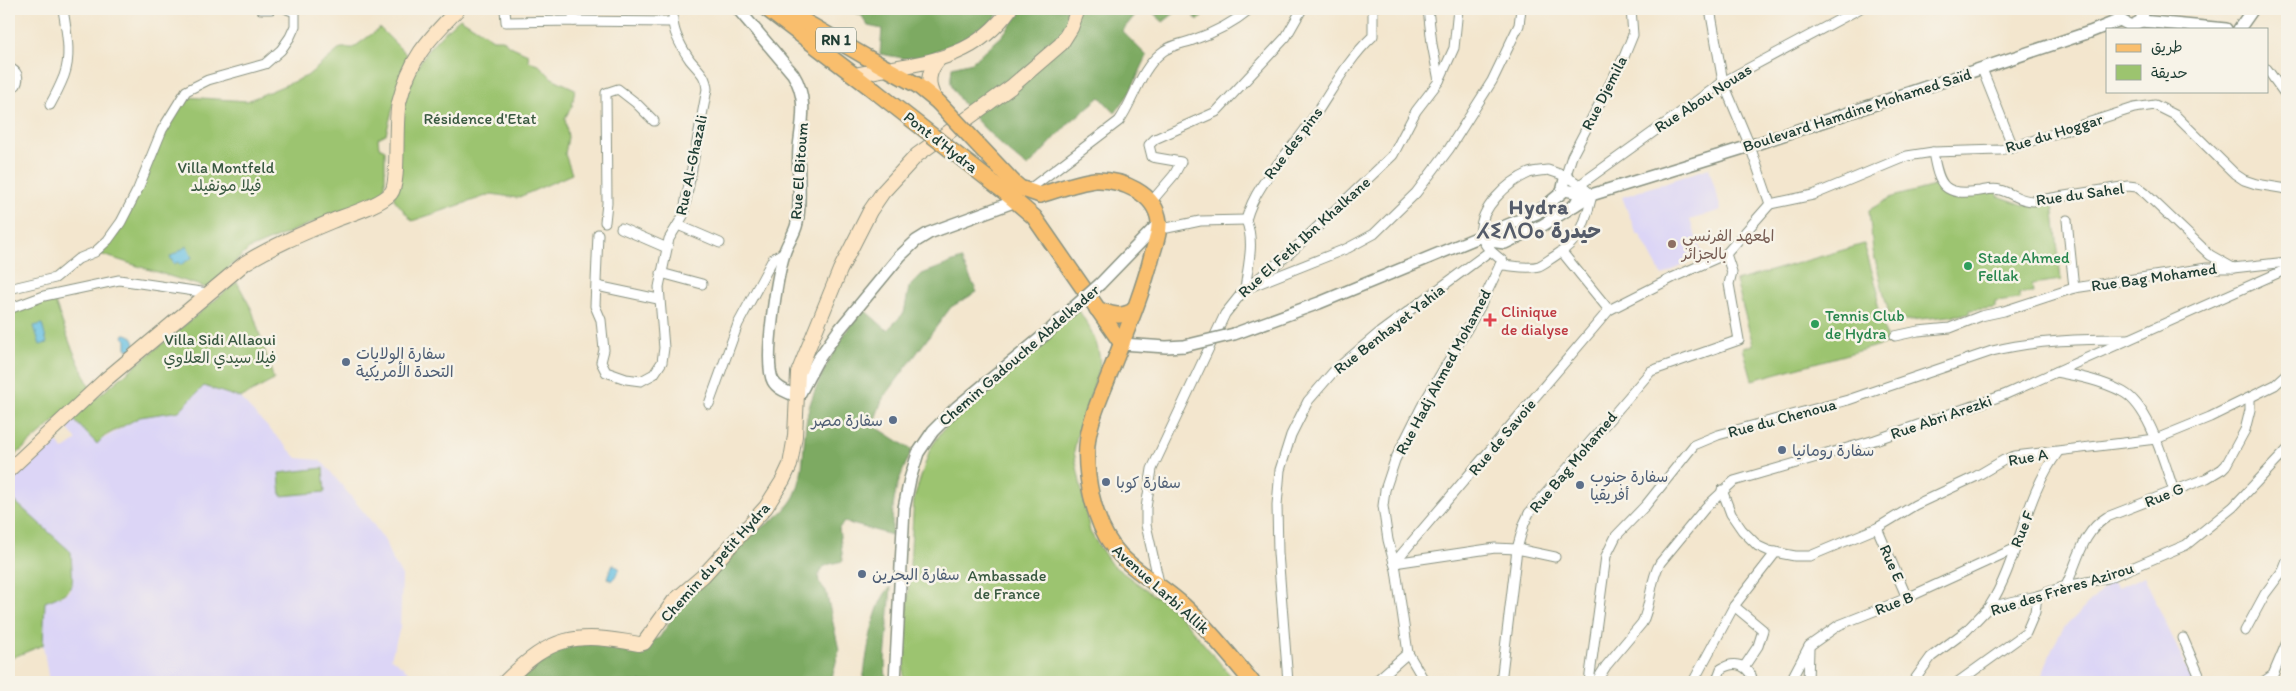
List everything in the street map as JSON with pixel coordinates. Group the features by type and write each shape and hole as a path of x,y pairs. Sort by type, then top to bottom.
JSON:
{"main road":[{"path":"10,466 105,380 245,263 265,250 364,208 391,193 396,183 395,134 398,104 407,78 418,54 431,36 458,9"},
{"path":"854,75 939,59 982,40 999,24 1010,9"},
{"path":"798,397 798,373 840,270 870,211 883,192 917,155 1011,87 1060,44 1071,28 1078,9"},
{"name":"RN 1","path":"776,11 888,68 917,85 936,100"},
{"name":"RN 1","path":"776,11 875,91"},
{"path":"939,59 930,71 929,78 929,86 936,100 1021,193 1036,204 1034,217 1097,309 1123,338 1148,272 1159,223 1151,202 1137,190 1104,181 1021,193"},
{"path":"875,91 878,77 888,68"},
{"name":"Pont d'Hydra","path":"875,91 1021,193"},
{"path":"1097,309 1113,315 1129,314 1134,310"},
{"path":"1097,309 1111,346 1111,369"},
{"name":"Avenue Larbi Allik","path":"1123,338 1097,406 1088,435 1086,451 1097,514 1106,538 1117,554 1182,604 1204,625 1252,682"},
{"name":"Chemin du petit Hydra","path":"505,682 539,653 562,641 576,638 596,638 639,644 649,638 674,601 703,576 766,507 783,480 790,465 795,436 798,397"}],"street":[{"path":"50,105 64,76 66,67 68,41 63,9"},
{"path":"261,9 271,9"},
{"path":"505,9 506,22 672,22 675,9"},
{"path":"572,9 574,21"},
{"name":"Rue El Bitoum","path":"738,9 793,74 802,91 804,110 798,157 800,198 797,225 784,252 774,303 771,331 771,376 778,388 798,397"},
{"path":"1021,193 1118,121 1128,108 1146,70 1160,53 1170,47 1193,40 1235,22 1250,9"},
{"path":"1151,202 1174,175 1181,162 1170,159 1160,160 1152,157 1149,145 1155,139 1216,112 1286,37 1302,9"},
{"name":"Rue des pins","path":"1246,220 1252,201 1267,177 1304,131 1356,51 1373,36 1373,9"},
{"path":"1428,9 1439,81"},
{"name":"Rue El Feth Ibn Khalkane","path":"1160,588 1146,525 1146,508 1152,469 1225,314 1245,288 1289,254 1392,155 1416,111 1439,81 1454,48 1458,9"},
{"path":"1245,288 1348,248 1374,234 1416,193 1449,149 1492,82 1519,25 1521,9"},
{"name":"Rue Djemila","path":"1566,175 1572,156 1624,58 1633,35 1631,9"},
{"path":"1562,252 1609,310 1674,277 1726,254 1770,204 1750,146 1723,82 1710,9"},
{"name":"Rue Abou Nouas","path":"1569,190 1723,82 1859,9"},
{"path":"2141,21 2144,9"},
{"path":"2240,28 2253,9"},
{"path":"9,289 55,278 78,259 95,252 108,240 121,222 138,189 162,130 186,91 208,80 265,64 281,50 290,37 295,26 292,10"},
{"path":"2119,14 2131,26 2141,21 2215,28"},
{"name":"Boulevard Hamdine Mohamed Saïd","path":"1498,245 1543,225 1592,195 1750,146 2090,32 2119,14"},
{"name":"Rue Al-Ghazali","path":"598,234 596,306 604,350 601,362 606,372 626,379 641,381 654,374 662,362 664,348 658,299 662,273 667,248 683,216 700,133 707,84 704,76 690,60 672,22"},
{"path":"9,68 15,72 18,78 16,85 9,89"},
{"path":"1982,69 2013,147"},
{"path":"2268,70 2287,97"},
{"path":"605,222 607,203 606,93 618,89 654,121"},
{"name":"Rue du Hoggar","path":"1770,204 1813,195 1907,156 1933,152 2000,150 2134,108 2155,105 2175,116 2235,174 2256,184 2287,189"},
{"name":"Rue du Sahel","path":"1933,152 1940,180 1946,189 1956,193 1999,189 2023,201 2033,201 2128,186 2136,187 2145,193 2210,255 2233,268"},
{"path":"1483,235 1484,214 1491,203 1505,189 1529,174 1548,170 1566,175"},
{"path":"1566,175 1569,190"},
{"path":"1566,175 1569,190"},
{"path":"1569,190 1560,200 1563,205 1574,206"},
{"path":"1123,338 1155,346 1184,346 1234,334 1293,313 1498,228 1537,213 1569,190 1592,195 1582,231 1576,240 1562,252 1538,266 1523,268 1500,265 1502,261 1498,245 1483,235"},
{"name":"Chemin du petit Hydra","path":"798,397 817,361 840,330 900,256 916,241 929,233 993,210 1021,193"},
{"path":"1159,223 1167,228 1200,221 1246,220 1250,231 1251,251 1245,288"},
{"path":"2067,220 2074,288"},
{"name":"Chemin Gadouche Abdelkader","path":"895,682 904,508 918,453 933,431 957,407 1028,349 1100,284 1159,223"},
{"path":"678,224 720,243"},
{"path":"621,228 667,248"},
{"path":"1498,228 1504,228 1510,236 1498,245"},
{"name":"Rue Benhayet Yahia","path":"1288,682 1278,553 1277,505 1280,470 1290,435 1308,401 1334,371 1379,333 1498,245"},
{"path":"709,404 738,324 773,260 784,252"},
{"name":"Rue Bag Mohamed","path":"1501,682 1517,549 1524,524 1538,501 1652,371 1739,340 1728,284 1732,272 1726,254"},
{"path":"2233,268 2287,262"},
{"name":"Rue Hadj Ahmed Mohamed","path":"1424,682 1408,654 1383,506 1395,460 1422,406 1480,307 1500,265"},
{"name":"Rue Bag Mohamed","path":"1895,336 1963,324 1981,316 2004,311 2074,288 2207,268 2233,268"},
{"name":"Rue Abri Arezki","path":"1596,682 1606,666 1642,622 1649,602 1654,573 1660,563 1722,490 1734,482 1746,476 1875,440 2004,395 2287,269"},
{"path":"662,273 702,284"},
{"path":"9,309 44,296 119,280 208,293"},
{"path":"596,286 658,299"},
{"name":"Rue de Savoie","path":"1394,563 1609,310"},
{"name":"Rue du Chenoua","path":"1589,682 1606,556 1616,536 1646,505 1694,445 1718,435 1848,400 1992,351 2017,345 2088,339 2132,338"},
{"path":"2056,372 2078,376 2123,392 2139,408 2156,439 2174,491"},
{"name":"Rue A","path":"1722,490 1731,514 1742,530 1758,546 1795,556 1810,556 1877,528 1915,505 1975,477 2004,460 2015,456 2156,439 2182,430 2250,398 2275,385 2287,374"},
{"name":"Rue G","path":"2066,586 2083,544 2090,531 2098,522 2106,517 2216,474 2226,465 2245,430 2250,410 2250,398"},
{"name":"Rue des Frères Azirou","path":"1913,682 1931,657 1966,631 1989,608 2037,596 2066,586 2123,573 2186,545 2233,507 2287,450"},
{"name":"Rue F","path":"1989,608 2000,590 2014,549 2048,465 2058,452"},
{"name":"Rue E","path":"1877,528 1907,598"},
{"path":"1394,563 1495,548 1517,549 1555,557"},
{"name":"Rue B","path":"1791,680 1810,646 1839,625 1907,598 2014,549"},
{"path":"1693,682 1734,606 1776,552"},
{"path":"2245,631 2265,594 2283,570 2287,560"},
{"path":"1958,682 2026,633 2035,612 2037,596"},
{"path":"1734,606 1763,630 1754,654 1744,667"},
{"path":"2183,638 2202,682"},
{"path":"2263,682 2273,675 2287,644"},
{"path":"1791,680 1807,682 1810,646"},
{"path":"1375,682 1408,654"},
{"path":"1700,670 1716,679 1726,666 1732,664 1744,667 1752,675 1753,682"}],"shaded area":[{"path":"1709,168 1721,210 1690,220 1702,254 1662,276 1640,235 1637,235 1622,197"},
{"path":"204,386 240,398 297,458 319,460 371,521 385,541 390,555 402,576 400,628 391,658 422,682 49,682 43,645 45,601 70,591 71,552 9,496 9,485 52,442 58,443 63,450 77,440 68,429 72,418 78,425 103,439 140,417 179,411"},
{"path":"2144,576 2193,682 2039,682 2054,645 2063,629 2111,581 2118,588"}],"green space":[{"path":"849,9 1001,9 995,18 976,34 914,60 880,54 882,29 868,26 862,16"},
{"path":"1023,9 1140,9 1122,31 1147,56 1129,94 1115,113 1100,97 1069,123 1028,167 997,141 973,116 955,92 951,81 952,67 972,62 1001,37"},
{"path":"1149,9 1180,9 1163,22"},
{"path":"1188,9 1210,9 1198,21"},
{"name":"Résidence d'Etat","path":"460,18 493,39 503,39 508,45 528,54 529,61 538,64 552,78 575,89 572,106 565,118 568,137 565,154 572,174 517,198 492,194 412,221 394,199 398,141 405,103 410,84 428,50"},
{"name":"Villa Montfeld فيلا مونفيلد","path":"380,28 407,55 386,134 378,138 379,147 385,150 385,186 382,194 249,249 207,288 100,254 118,234 138,195 162,134 186,97 247,101 307,76 341,48 353,48"},
{"name":"Stade Ahmed Fellak","path":"1938,185 1951,195 1997,192 1998,196 2024,205 2053,202 2061,280 2032,284 2033,293 2019,293 2020,299 1995,302 1995,308 1969,310 1969,314 1891,322 1873,251 1869,210 1892,197"},
{"name":"Tennis Club de Hydra","path":"1864,244 1878,292 1877,305 1888,343 1752,380 1743,348 1753,345 1736,281"},
{"path":"961,259 977,292 951,307 882,400 873,425 912,450 896,491 892,535 844,522 839,528 843,561 825,566 820,572 819,582 826,591 839,650 831,682 510,682 541,658 560,647 575,642 638,642 659,638 720,556 771,522 794,497 798,488 802,467 808,412 817,386 831,358 862,308 887,330 904,313 909,287 922,274"},
{"name":"Villa Sidi Allaoui فيلا سيدي العلاوي","path":"237,282 252,310 274,380 240,398 204,386 179,411 140,417 105,436 97,444 72,418"},
{"path":"53,297 71,346 91,390 11,459 9,456 9,311"},
{"name":"Ambassade de France","path":"1078,309 1094,336 1100,358 1100,367 1077,435 1074,452 1090,532 1111,564 1181,617 1236,682 903,682 914,498 930,449 942,431 973,402 1031,356"},
{"path":"323,468 325,492 281,496 279,473"},
{"path":"9,496 71,552 72,585 64,593 45,602 43,645 9,659"},
{"path":"891,587 885,661 886,682 863,682 868,646 875,617 879,604"}],"water":[{"path":"187,246 192,258 180,265 178,262 174,264 170,257"},
{"path":"42,324 47,343 40,345 34,326"},
{"path":"124,334 129,335 133,339 135,345 132,349 126,348"},
{"path":"613,564 620,569 612,581 607,578"}],"place":[{"name":"المعهد الفرنسي بالجزائر","path":"1672,244"},
{"name":"Stade Ahmed Fellak","path":"1968,266"},
{"name":"Clinique de dialyse","path":"1490,320"},
{"name":"Tennis Club de Hydra","path":"1815,324"},
{"name":"سفارة الولايات التحدة الأمريكية","path":"346,362"},
{"name":"سفارة مصر","path":"893,420"},
{"name":"سفارة رومانيا","path":"1782,450"},
{"name":"سفارة كوبا","path":"1106,482"},
{"name":"سفارة جنوب أفريقيا","path":"1580,485"},
{"name":"سفارة البحرين","path":"862,574"}],"district":[{"name":"Hydra ⵃⵉⴷⵔⴰ حيدرة","path":"1539,218"}]}
